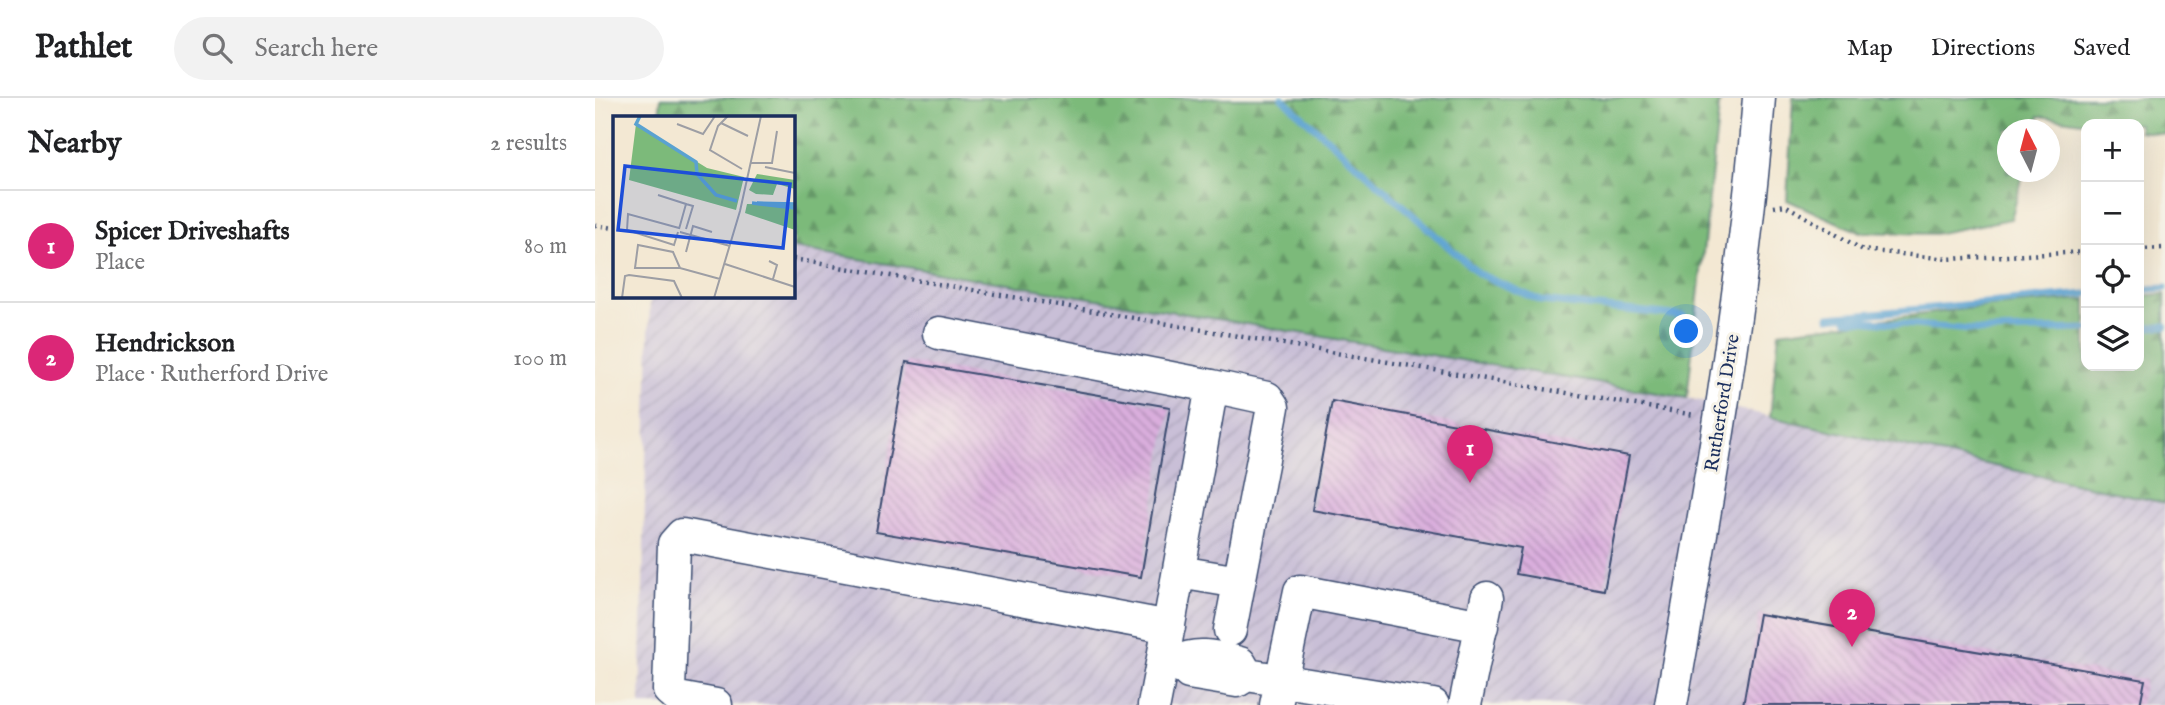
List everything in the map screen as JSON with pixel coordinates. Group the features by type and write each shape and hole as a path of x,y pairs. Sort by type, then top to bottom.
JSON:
{"street":[{"name":"Rutherford Drive","path":"1671,705 1724,407 1751,205 1759,98"},
{"path":"939,333 1267,398 1273,407 1230,630"},
{"path":"1154,705 1171,660 1169,627 1212,386"},
{"path":"716,705 678,698 669,690 674,544 682,535 1169,627"},
{"path":"1179,572 1239,582"},
{"path":"1278,693 1300,591 1485,612 1465,705"},
{"path":"1171,660 1189,673 1237,681 1247,674 1278,693 1433,705"}],"path":[{"path":"1770,220 1771,207 1785,205 1863,250 1947,259 2081,252"},
{"path":"595,225 613,228"},
{"path":"2144,249 2165,248"},
{"path":"795,259 1696,415"}],"shaded area":[{"path":"795,248 1687,398 2165,503 2165,705 640,705 650,298 795,298"}],"green space":[{"path":"661,98 1720,98 1687,398 795,248 795,116 659,116"},
{"path":"1793,98 2165,98 2165,134 2144,132 2144,119 2081,119 2081,122 2039,116 2038,119 1997,119 1997,182 2021,182 2011,219 1934,234 1859,232 1787,200"},
{"path":"2165,294 2165,503 1770,417 1779,332 1990,306 2081,299 2081,371 2144,371 2144,296"}],"building":[{"path":"906,362 1170,407 1141,577 876,532"},
{"path":"1332,401 1629,456 1604,590 1516,574 1521,548 1312,510"},
{"path":"1759,614 2145,680 2140,705 1743,705"}],"waterway":[{"path":"1282,98 1479,274 1541,301 1683,316"},
{"path":"2144,290 2165,288"},
{"path":"1829,317 2081,294"},
{"path":"1847,319 1983,331 2081,329"},
{"path":"2144,328 2165,326"}],"place":[{"name":"Spicer Driveshafts","path":"1470,483"},
{"name":"Hendrickson","path":"1852,647"}]}
